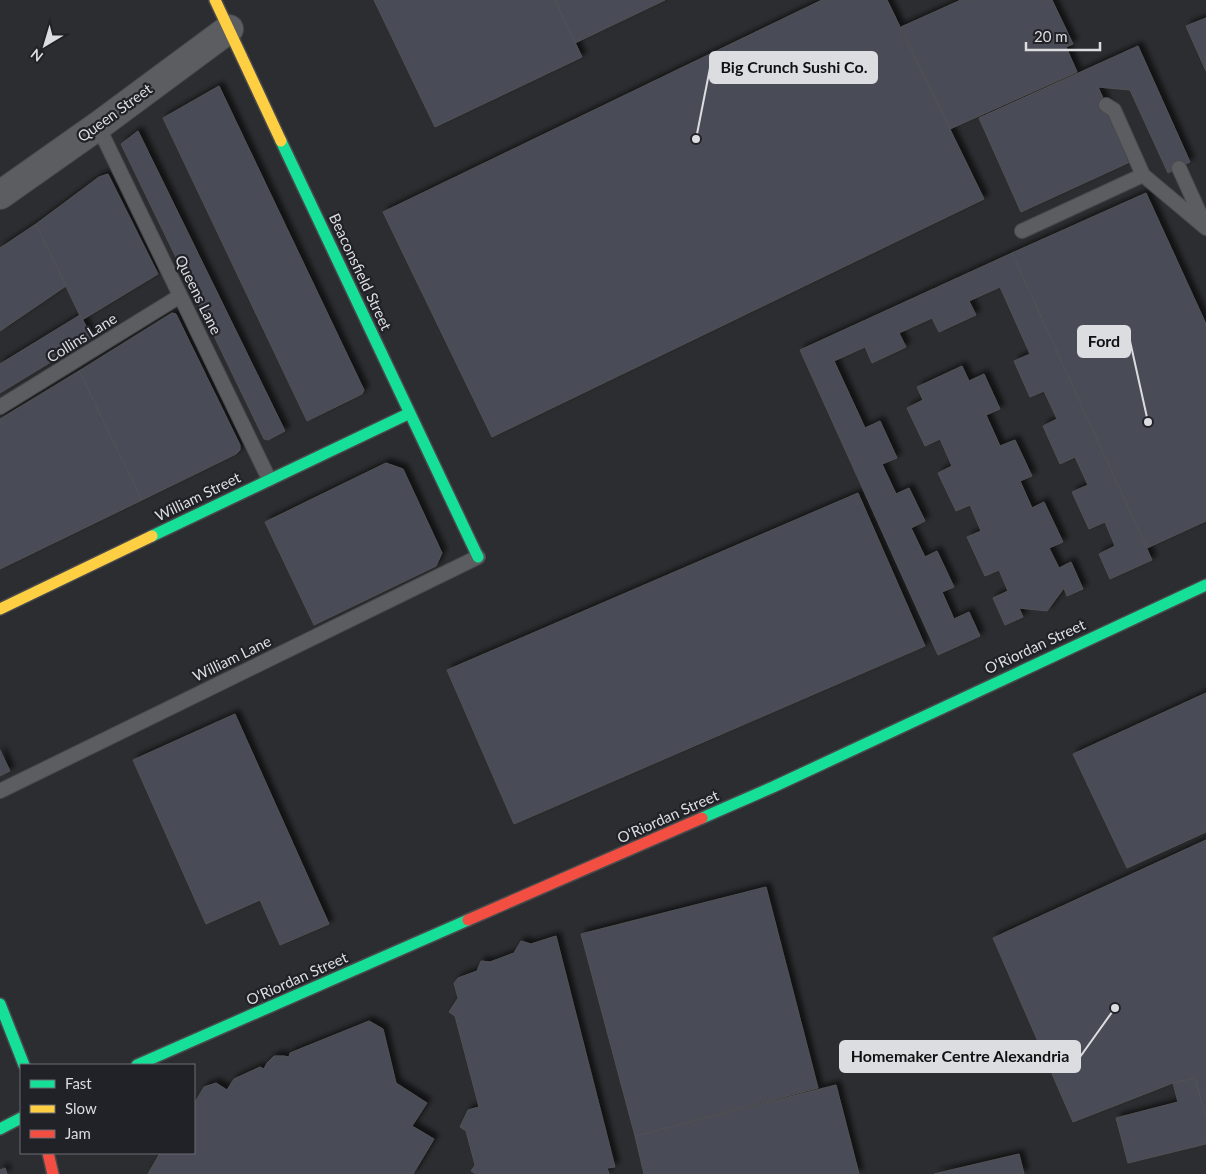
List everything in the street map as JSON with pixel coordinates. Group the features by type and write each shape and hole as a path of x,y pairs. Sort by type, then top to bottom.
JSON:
{"main road":[{"name":"Beaconsfield Street","path":"215,0 478,557"},
{"name":"William Street","path":"0,609 410,412"},
{"name":"O'Riordan Street","path":"139,1064 773,787 1024,668 1206,585"},
{"path":"0,1004 24,1064"},
{"path":"0,1129 20,1119"},
{"path":"48,1154 53,1174"}],"street":[{"name":"Queen Street","path":"0,195 229,30"}],"lane":[{"path":"1106,106 1114,110 1143,175 1206,228"},
{"name":"Queens Lane","path":"98,126 269,479"},
{"path":"1179,168 1206,228"},
{"path":"1022,231 1143,175"},
{"name":"Collins Lane","path":"0,408 180,296"},
{"name":"William Lane","path":"0,791 478,557"}],"building":[{"path":"374,0 555,0 582,57 435,127"},
{"path":"555,0 665,0 575,43"},
{"path":"822,0 887,0 984,199 492,437 383,212"},
{"path":"961,0 1052,0 1073,44 1066,47 1077,72 950,129 901,27"},
{"path":"1206,18 1206,71 1186,26"},
{"path":"1138,46 1190,162 1168,173 1130,90 1098,87 1132,161 1021,212 979,118"},
{"path":"219,86 364,390 362,394 307,421 163,118"},
{"path":"138,131 285,431 268,440 264,439 121,144"},
{"path":"108,174 158,274 82,320 36,224 99,177"},
{"path":"1146,193 1206,324 1206,521 1147,548 1012,253"},
{"path":"36,224 66,286 0,331 0,248"},
{"path":"1012,253 1152,560 1110,579 1099,554 1115,546 1105,522 1089,529 1072,492 1088,485 1075,457 1060,464 1043,426 1057,419 1044,391 1030,397 1014,361 1030,354 1000,287 969,301 976,315 939,332 932,318 899,333 906,347 872,363 865,347 834,361 865,428 880,421 897,458 882,464 896,494 909,488 925,521 911,528 925,557 937,551 954,587 942,592 954,619 969,612 980,636 938,655 800,350"},
{"path":"172,313 176,314 240,445 240,450 236,454 142,500 79,371"},
{"path":"80,315 92,337 0,393 0,364"},
{"path":"962,366 969,381 984,374 1000,409 986,415 1000,446 1015,440 1032,476 1020,481 1032,508 1044,502 1063,542 1049,548 1059,568 1071,562 1083,589 1067,596 1064,588 1047,611 1019,608 1023,617 1005,625 993,598 1008,591 999,570 985,576 967,537 981,531 970,505 956,511 938,473 952,466 940,439 925,446 907,408 923,400 917,387"},
{"path":"79,371 142,500 0,569 0,419"},
{"path":"386,463 403,469 442,553 436,566 314,625 265,522"},
{"path":"858,493 925,646 514,824 447,670"},
{"path":"1206,693 1206,832 1127,868 1073,754"},
{"path":"235,714 329,924 280,945 260,900 206,924 133,760"},
{"path":"0,750 10,771 0,776"},
{"path":"1206,840 1206,1113 1195,1078 1173,1083 1073,1122 993,938"},
{"path":"766,887 818,1088 635,1136 581,934"},
{"path":"556,936 615,1167 607,1168 609,1174 476,1174 471,1171 475,1165 466,1131 460,1127 468,1110 479,1107 455,1016 449,1012 458,998 454,983 458,978 477,971 481,961 490,962 514,953 521,941 531,944"},
{"path":"369,1021 383,1029 396,1083 427,1103 412,1126 434,1139 413,1174 148,1174 159,1154 195,1154 195,1102 204,1087 216,1083 227,1090 234,1079 260,1067 264,1069 274,1056 289,1057 290,1053"},
{"path":"1195,1078 1206,1113 1206,1144 1128,1163 1116,1118 1178,1102 1173,1083"},
{"path":"836,1085 859,1174 644,1174 635,1136"},
{"path":"1019,1154 1024,1174 934,1174"},
{"path":"5,1168 7,1174 0,1174 0,1170"}],"traffic: fast":[{"path":"281,141 478,557"},
{"path":"152,536 410,413"},
{"path":"702,818 773,787 1206,585"},
{"path":"139,1064 468,920"},
{"path":"0,1004 24,1064"},
{"path":"0,1129 20,1119"}],"traffic: slow":[{"path":"215,0 281,141"},
{"path":"0,609 152,536"}],"traffic: jam":[{"path":"468,920 702,818"},
{"path":"48,1154 53,1174"}],"place":[{"name":"Big Crunch Sushi Co.","path":"696,139"},
{"name":"Ford","path":"1148,422"},
{"name":"Homemaker Centre Alexandria","path":"1115,1008"}]}
